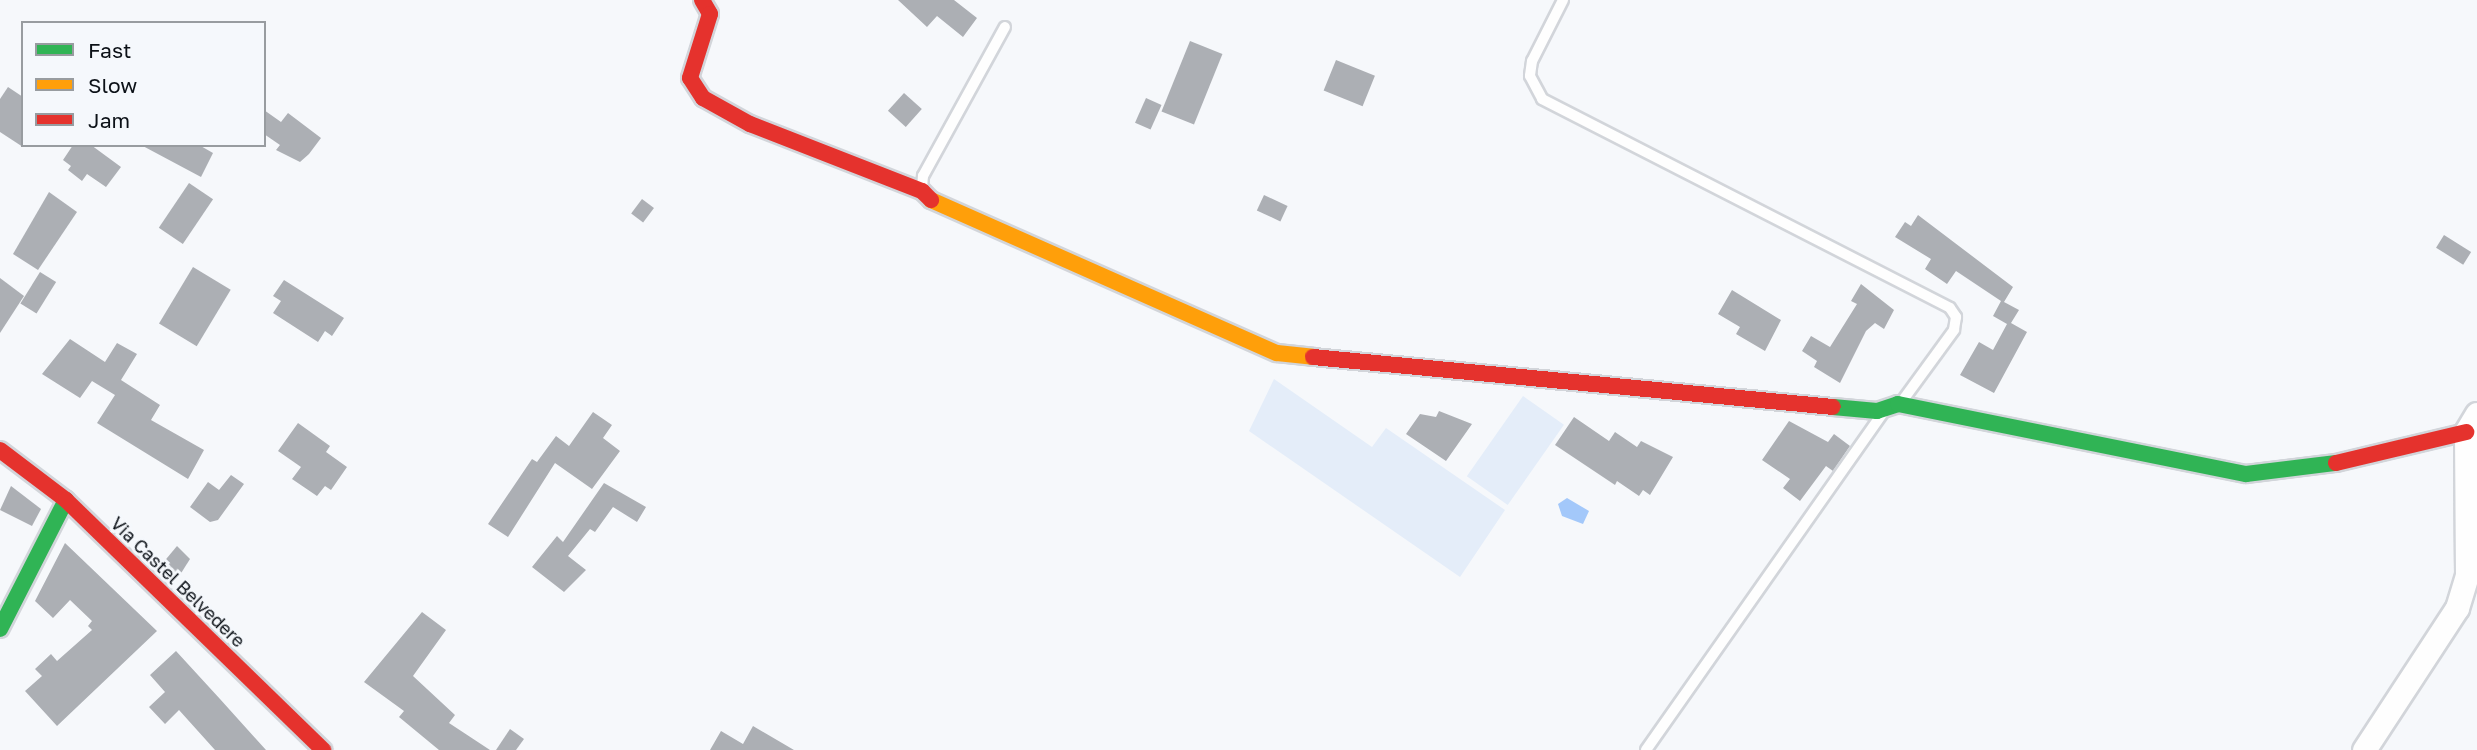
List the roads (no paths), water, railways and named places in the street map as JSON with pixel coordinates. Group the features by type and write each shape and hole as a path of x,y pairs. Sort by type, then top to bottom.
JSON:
{"street":[{"path":"702,0 710,14 691,78 703,98 750,124 922,191 926,198 1277,353 1877,411 1892,405 2246,474 2370,459 2472,423 2467,575 2460,597 2437,644 2364,750"},
{"name":"Via Castel Belvedere","path":"0,450 66,500 323,750"},
{"path":"0,629 66,500"}],"lane":[{"path":"1563,0 1532,61 1530,76 1542,99 1950,308 1954,330 1892,405 1646,750"},
{"path":"922,191 923,176 1005,27"}],"water":[{"path":"1567,498 1589,511 1583,524 1562,516 1558,504"}]}
